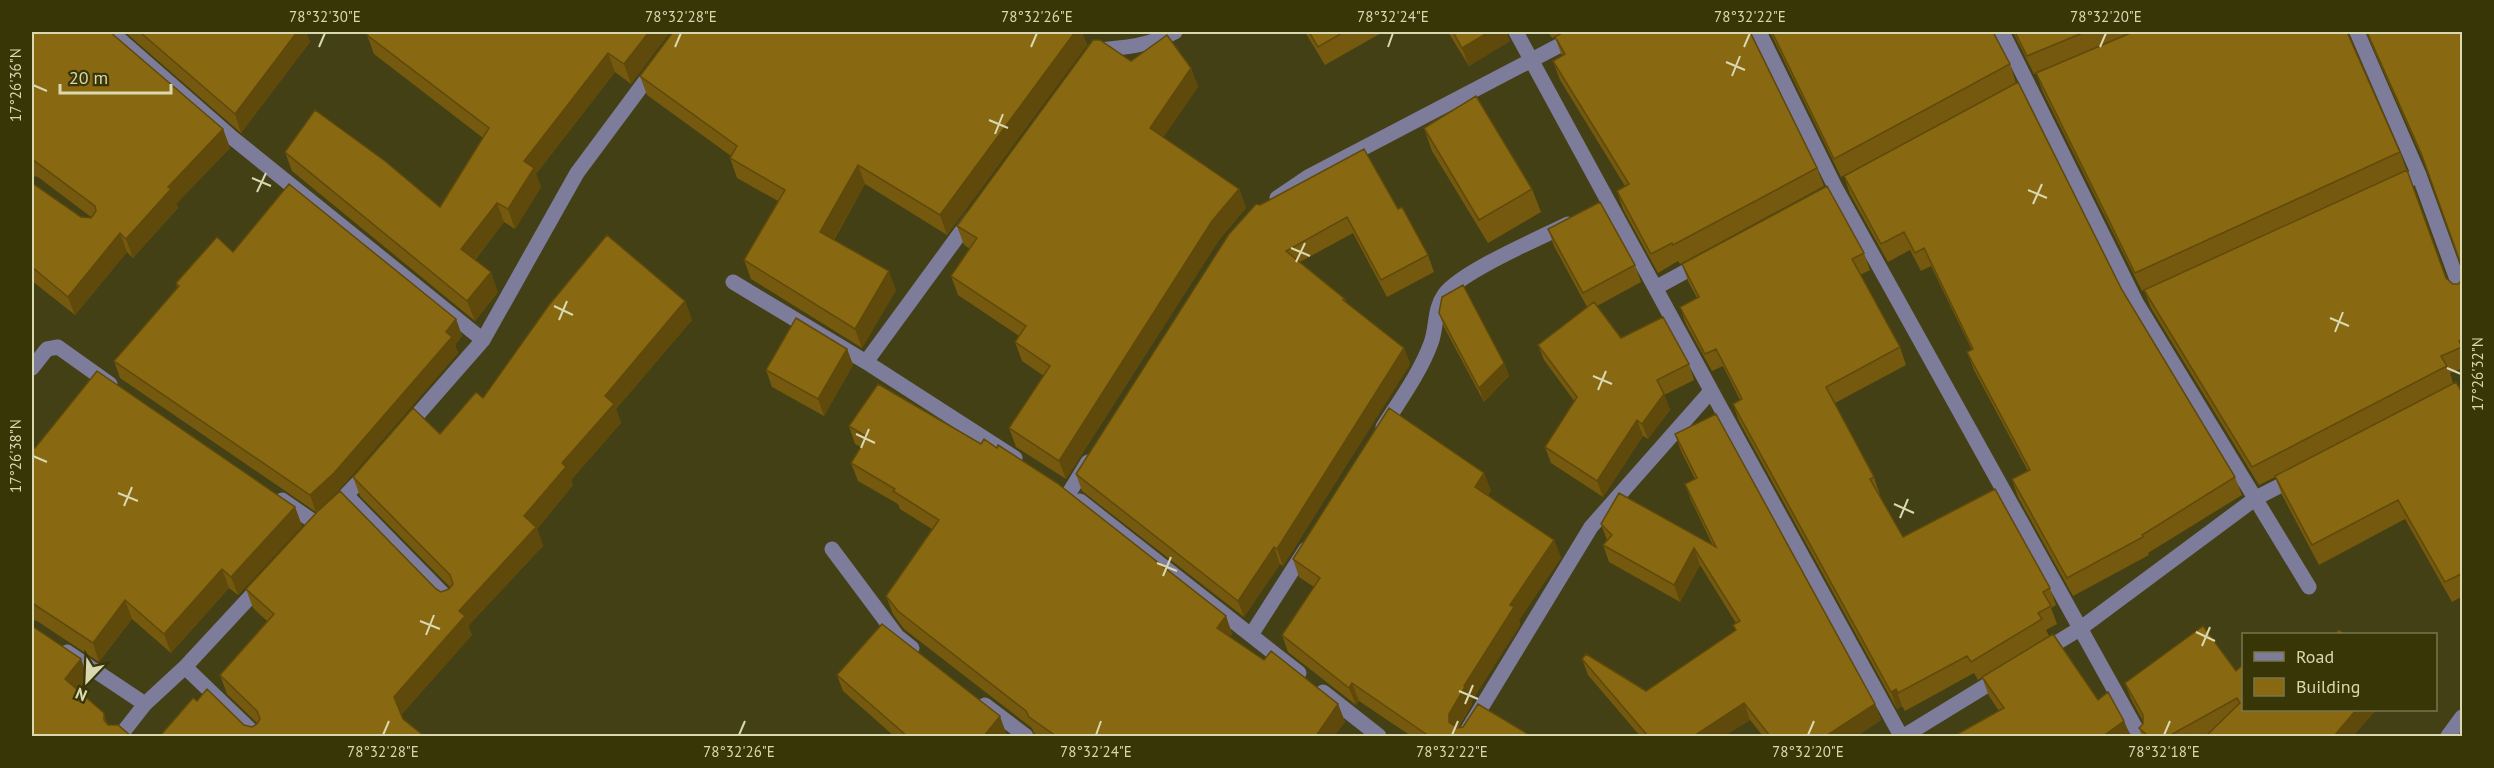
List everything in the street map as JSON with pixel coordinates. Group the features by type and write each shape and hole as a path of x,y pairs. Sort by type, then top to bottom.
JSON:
{"street":[{"path":"111,32 230,136 483,340"},
{"path":"1088,60 1095,50 1132,48 1175,32"},
{"path":"1516,32 1531,60 1597,208 1657,287 1711,391 1902,736 2012,670"},
{"path":"1264,207 1308,177 1586,32"},
{"path":"1759,32 1836,189 2140,736"},
{"path":"2002,32 2142,302 2309,587"},
{"path":"2357,32 2418,175 2463,293"},
{"path":"392,444 483,340 578,173 661,60"},
{"path":"2375,195 2418,175"},
{"path":"866,362 984,202"},
{"path":"1372,444 1423,363 1432,341 1438,306 1445,293 1460,279 1597,208"},
{"path":"1657,287 1716,255"},
{"path":"733,282 866,362 1030,468"},
{"path":"32,368 47,350 58,348 119,390"},
{"path":"1464,736 1591,527 1711,391"},
{"path":"1094,453 1064,490 1251,635 1360,731 1379,736"},
{"path":"268,491 314,529 377,462"},
{"path":"2032,658 2081,628 2256,498 2307,471"},
{"path":"347,496 450,601"},
{"path":"1251,635 1315,534"},
{"path":"832,549 897,636 925,658"},
{"path":"120,736 145,704 185,667 271,575"},
{"path":"50,642 145,704"},
{"path":"185,667 257,736"},
{"path":"970,693 1026,736"},
{"path":"2448,736 2463,717"}],"building":[{"path":"32,32 110,32 223,129 168,187 171,189 126,239 120,233 68,297 32,267 32,183 81,217 91,218 96,211 95,206 32,159"},
{"path":"140,32 297,32 235,114"},
{"path":"369,32 649,32 624,64 608,53 524,161 534,168 508,209 497,203 461,249 491,272 467,301 285,152 315,110 385,161 440,207 489,128 367,35"},
{"path":"673,32 1075,32 940,215 858,165 820,232 889,271 855,329 744,260 785,190 730,158 737,146 640,76"},
{"path":"1309,32 1344,32 1318,47"},
{"path":"1453,32 1489,32 1462,48"},
{"path":"1564,32 1750,32 1817,168 1673,245 1672,243 1651,254 1617,191 1629,184 1553,61 1565,54 1555,37"},
{"path":"1772,32 1993,32 2010,64 1834,159"},
{"path":"2015,32 2085,32 2027,56"},
{"path":"2133,32 2347,32 2400,152 2135,273 2036,73"},
{"path":"2367,32 2463,32 2463,270 2421,153"},
{"path":"1167,35 1191,68 1150,128 1239,189 1212,221 1059,461 1009,428 1050,366 1015,342 1026,326 951,276 977,238 957,226 1093,40 1100,40 1131,61"},
{"path":"2018,82 2122,290 2235,477 2142,535 2143,537 2067,578 2012,479 2030,470 1967,352 1973,349 1924,248 1915,253 1904,232 1881,244 1844,176"},
{"path":"1476,96 1532,189 1479,220 1424,128"},
{"path":"1364,149 1398,209 1402,207 1428,255 1381,280 1347,217 1286,251 1404,348 1277,549 1274,547 1238,601 1076,474 1229,234 1256,204 1260,205"},
{"path":"2407,170 2446,278 2453,284 2458,284 2463,279 2463,339 2459,341 2462,347 2441,356 2447,366 2252,467 2144,290"},
{"path":"289,184 456,319 446,332 452,337 334,473 310,495 114,361 179,286 176,283 217,237 233,252"},
{"path":"1827,186 1864,253 1852,259 1900,347 1826,387 1874,477 1870,479 1903,537 1995,489 2050,588 2043,592 2051,606 2038,613 2042,619 1971,662 1967,656 1898,693 1896,689 1891,692 1733,404 1742,399 1716,349 1705,354 1680,307 1699,297 1682,264"},
{"path":"1600,202 1635,265 1583,293 1548,229"},
{"path":"607,235 685,301 605,396 614,404 562,463 566,467 524,516 536,527 459,611 465,616 394,697 403,719 424,736 160,736 193,698 197,701 207,689 244,725 252,727 257,724 260,719 257,711 220,675 274,614 246,589 317,512 340,491 436,589 441,592 449,589 453,584 450,575 353,477 413,408 440,434 476,392 483,398 549,305"},
{"path":"1463,285 1504,363 1479,388 1439,313 1442,297"},
{"path":"1594,302 1621,338 1663,317 1689,364 1657,380 1664,394 1642,424 1637,420 1597,481 1545,447 1577,397 1538,345"},
{"path":"796,318 847,349 818,399 766,370"},
{"path":"97,371 295,507 231,577 222,569 164,634 125,600 93,643 32,603 32,446 35,448"},
{"path":"2456,382 2463,394 2463,573 2445,582 2398,500 2312,545 2275,476"},
{"path":"878,384 981,444 984,439 997,448 998,445 1057,483 1226,616 1217,628 1264,660 1271,651 1338,704 1316,736 1056,736 1029,717 1026,711 898,611 886,596 939,520 893,491 895,489 851,463 867,437 849,426"},
{"path":"1389,408 1484,473 1475,487 1554,540 1510,605 1514,607 1449,714 1449,722 1457,728 1463,727 1478,704 1531,736 1424,736 1426,734 1352,683 1349,688 1282,635 1320,578 1293,559"},
{"path":"1716,414 1875,704 1826,736 1770,736 1744,703 1694,736 1648,736 1582,659 1586,654 1646,691 1736,630 1733,625 1740,621 1694,548 1674,585 1603,545 1612,535 1601,524 1619,493 1716,547 1685,484 1697,478 1675,434"},
{"path":"882,624 1000,716 984,736 907,736 837,675"},
{"path":"32,626 81,659 65,679 104,713 104,720 108,725 118,725 131,736 32,736"},
{"path":"2203,626 2236,671 2242,666 2242,711 2355,711 2334,736 2206,736 2240,703 2237,698 2169,736 2148,736 2139,728 2143,724 2143,715 2125,683"},
{"path":"2053,634 2098,700 2108,692 2124,721 2103,736 1954,736 2004,708 1982,677"}]}
